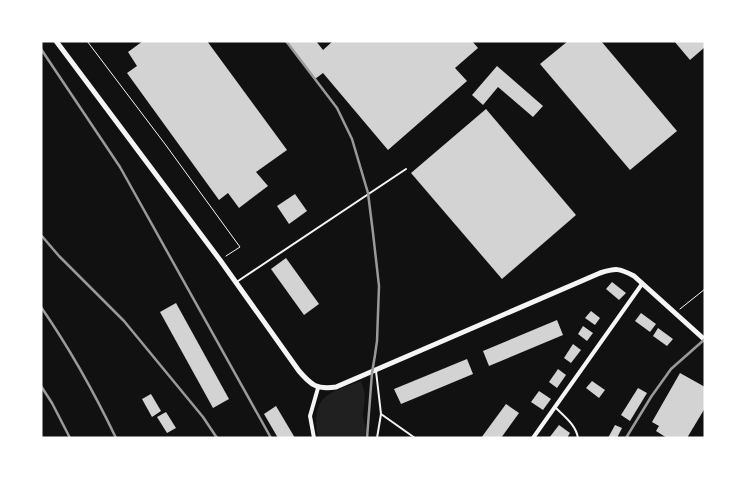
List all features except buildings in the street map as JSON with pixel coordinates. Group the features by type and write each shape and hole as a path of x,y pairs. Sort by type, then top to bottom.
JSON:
{"street":[{"path":"56,41 236,282 299,371 309,383 318,388 336,387 613,268 634,276 705,340"},
{"path":"533,438 642,284"},
{"path":"314,438 310,416 318,388"}],"lane":[{"path":"236,282 406,169"},
{"path":"376,370 381,414 377,438"},
{"path":"555,407 574,426 578,438"},
{"path":"381,414 416,438"}],"path":[{"path":"87,41 240,247 224,257"},
{"path":"675,313 705,290"}],"shaded area":[{"path":"361,381 365,396 363,416 366,430 365,438 318,438 317,414 323,399 335,391"}],"railway":[{"path":"286,41 337,108 352,139 368,193 379,286 377,341 372,373 367,438"},
{"path":"41,49 120,167 271,438"},
{"path":"41,235 59,256 124,321 203,417 217,438"},
{"path":"41,307 81,371 116,438"},
{"path":"626,438 671,369 705,339"},
{"path":"41,386 70,438"}]}
